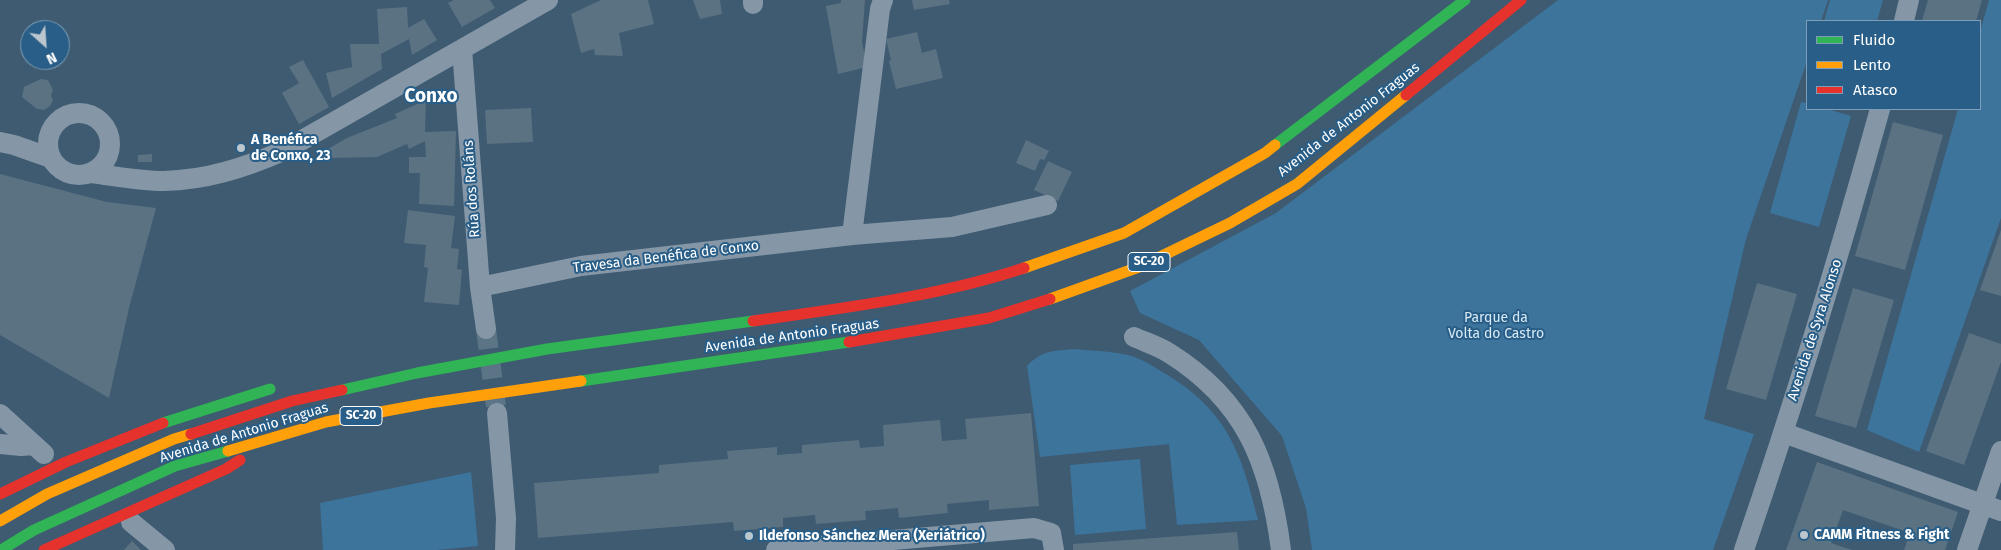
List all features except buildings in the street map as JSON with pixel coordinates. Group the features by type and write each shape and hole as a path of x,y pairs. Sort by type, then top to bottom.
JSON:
{"highway":[{"name":"Avenida de Antonio Fraguas","path":"0,521 47,494 174,439 292,401 547,349 880,303 979,283 1124,233 1265,153 1465,0"},
{"name":"Avenida de Antonio Fraguas","path":"1,550 34,530 175,466 326,422 429,404 887,337 989,318 1139,267 1230,223 1297,184 1521,0"},
{"path":"398,366 447,368"},
{"path":"0,494 74,458 141,431 206,408 285,385"},
{"path":"44,550 226,469 275,437"}],"street":[{"path":"52,128 48,144 51,158 65,172 77,175 91,173 141,180 172,180 214,176 257,163 283,151 548,0"},
{"path":"852,235 866,111 880,9 883,0"},
{"path":"1904,20 1909,0"},
{"name":"Rúa dos Roláns","path":"462,49 480,287 486,328"},
{"name":"Avenida de Syra Alonso","path":"1744,550 1784,433 1839,256 1880,110"},
{"path":"7,144 37,136 52,128 65,116 74,113 81,112 94,116 108,133 109,153 99,167 91,173"},
{"path":"7,144 51,158"},
{"path":"109,153 141,180"},
{"name":"Travesa da Benéfica de Conxo","path":"480,287 581,266 852,235 952,227 1048,205"},
{"path":"1134,337 1168,352 1197,374 1223,397 1240,418 1253,440 1263,467 1272,498 1281,550"},
{"path":"497,413 505,508 505,550"},
{"path":"0,414 39,449 0,444"},
{"path":"1784,433 1992,508"},
{"path":"1967,550 1992,508 2001,451"},
{"path":"131,522 165,550"},
{"path":"776,550 1034,528 1051,533 1054,550"}],"green space":[{"name":"Parque da Volta do Castro","path":"1558,0 1828,0 1821,20 1806,20 1806,64 1746,239 1704,419 1754,434 1713,550 1312,550 1306,508 1282,436 1199,340 1140,313 1130,291 1276,213"},
{"path":"1830,0 1883,0 1877,20 1824,20"},
{"path":"1989,0 2001,0 2001,218 1919,452 1867,430 1958,110 1981,110 1981,28"},
{"path":"1801,102 1806,103 1806,110 1830,110 1851,116 1819,227 1770,213"},
{"path":"1075,349 1128,355 1139,359 1169,376 1206,405 1230,438 1239,456 1258,520 1177,525 1169,444 1040,457 1027,366 1043,354"},
{"path":"1140,459 1146,529 1075,535 1070,465"},
{"path":"471,472 478,546 437,550 323,550 320,503"}],"tunnel":[{"path":"486,329 496,406"}],"traffic: fast":[{"path":"1275,145 1465,0"},
{"path":"342,390 417,373 547,349 753,321"},
{"path":"581,381 849,342"},
{"path":"163,423 270,389"},
{"path":"1,550 34,530 175,466 228,451"}],"traffic: slow":[{"path":"1050,299 1139,267 1230,223 1297,184 1406,95"},
{"path":"1024,268 1124,233 1265,153 1275,145"},
{"path":"228,451 326,422 429,403 581,381"},
{"path":"0,521 47,494 174,439 191,434"}],"traffic: jam":[{"path":"1406,95 1521,0"},
{"path":"753,321 924,294 957,287 1024,268"},
{"path":"849,342 989,318 1050,299"},
{"path":"191,434 292,401 342,390"},
{"path":"0,494 66,462 163,423"},
{"path":"44,550 226,469 240,460"}],"place":[{"name":"A Benéfica de Conxo, 23","path":"241,148"},
{"name":"CAMM Fitness & Fight","path":"1804,535"},
{"name":"Ildefonso Sánchez Mera (Xeriátrico)","path":"749,536"}],"district":[{"name":"Conxo","path":"431,97"}]}
